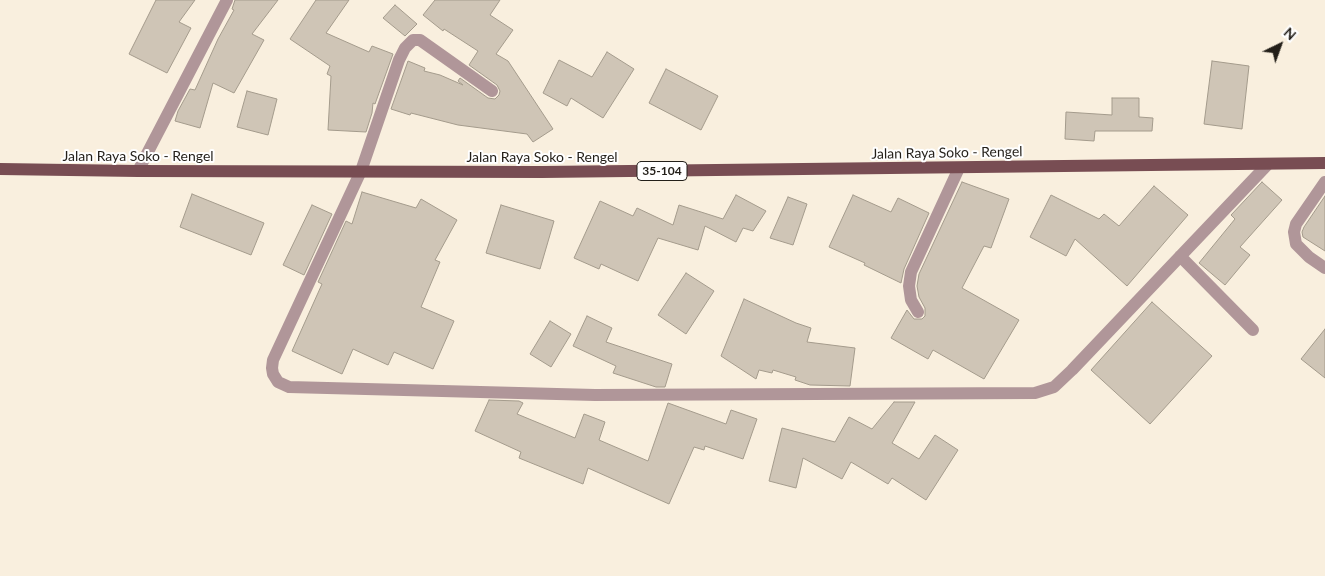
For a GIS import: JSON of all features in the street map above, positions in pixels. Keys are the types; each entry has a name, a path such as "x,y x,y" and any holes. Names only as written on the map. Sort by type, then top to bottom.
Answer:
{"main road":[{"name":"Jalan Raya Soko - Rengel","path":"0,169 552,172 1325,163"}],"street":[{"path":"138,171 227,0"},
{"path":"492,91 420,40 412,40 404,48 361,171 273,360 272,368 278,382 289,387 595,395 1034,393 1054,387 1072,370 1268,164"},
{"path":"918,312 911,300 911,272 959,168"},
{"path":"1325,182 1296,224 1294,232 1296,244 1309,257 1325,268"},
{"path":"1180,256 1253,330"}],"building":[{"path":"156,0 195,0 179,22 191,28 167,73 129,54"},
{"path":"235,0 278,0 252,34 264,40 234,93 213,83 200,128 175,121 178,111 190,89 195,90 218,39 234,10 232,9"},
{"path":"316,0 349,0 326,33 369,52 372,46 393,54 375,104 373,103 366,132 328,130 331,76 327,74 330,66 290,39"},
{"path":"435,0 500,0 490,15 513,30 496,54 508,61 553,129 533,142 527,134 458,125 391,109 408,61 425,68 424,71 440,75 463,85 458,81 460,78 488,98 495,99 499,95 500,91 497,85 469,65 478,51 444,29 443,31 423,15"},
{"path":"395,5 417,24 405,36 383,18"},
{"path":"607,52 634,69 603,118 571,98 567,106 543,93 559,60 592,77"},
{"path":"1212,61 1249,66 1242,129 1204,124"},
{"path":"666,69 718,96 701,130 649,103"},
{"path":"247,91 277,99 268,135 237,127"},
{"path":"1112,98 1139,98 1139,117 1153,118 1152,131 1095,131 1094,141 1065,139 1066,112 1112,115"},
{"path":"962,182 1009,199 991,248 984,246 962,288 1019,320 984,379 933,350 928,359 891,338 907,310 914,319 922,319 925,316 925,308 919,297 917,286 919,274"},
{"path":"1262,182 1282,200 1240,247 1250,255 1225,285 1199,263 1235,219 1231,215"},
{"path":"1154,186 1188,215 1127,286 1075,239 1066,256 1030,237 1051,195 1099,219 1104,214 1119,226"},
{"path":"362,192 416,208 421,199 457,220 435,260 440,262 421,307 454,321 433,369 394,352 388,365 353,349 342,374 292,351 322,284 318,282 346,221 352,224"},
{"path":"192,194 264,223 251,255 180,227"},
{"path":"736,195 766,211 753,231 743,228 736,242 705,226 698,250 658,238 638,281 601,264 599,269 574,258 600,201 633,216 637,208 673,225 679,205 723,219"},
{"path":"853,195 891,212 898,198 929,213 904,269 901,283 864,265 865,263 829,247"},
{"path":"1325,196 1325,251 1303,237 1302,232"},
{"path":"788,197 807,204 793,245 770,238"},
{"path":"312,205 332,214 304,275 283,265"},
{"path":"501,205 554,221 540,269 486,253"},
{"path":"686,273 714,291 686,334 658,315"},
{"path":"744,299 811,328 807,342 855,348 850,386 810,385 795,380 796,377 773,370 772,373 759,370 756,379 721,356"},
{"path":"1152,302 1212,356 1150,424 1091,370"},
{"path":"587,316 612,328 606,342 672,364 665,387 656,387 613,373 616,366 573,346"},
{"path":"550,321 571,334 551,367 530,354"},
{"path":"1325,329 1325,378 1301,359"},
{"path":"489,400 519,401 523,403 517,414 575,438 584,414 605,422 599,440 648,461 668,403 726,424 731,410 757,419 743,459 705,446 704,450 694,447 669,504 588,468 583,484 519,458 521,452 475,431"},
{"path":"894,402 915,402 892,443 919,459 935,435 958,450 926,500 892,478 888,484 851,462 842,479 803,458 796,488 769,481 782,428 835,442 849,417 872,429"}]}
